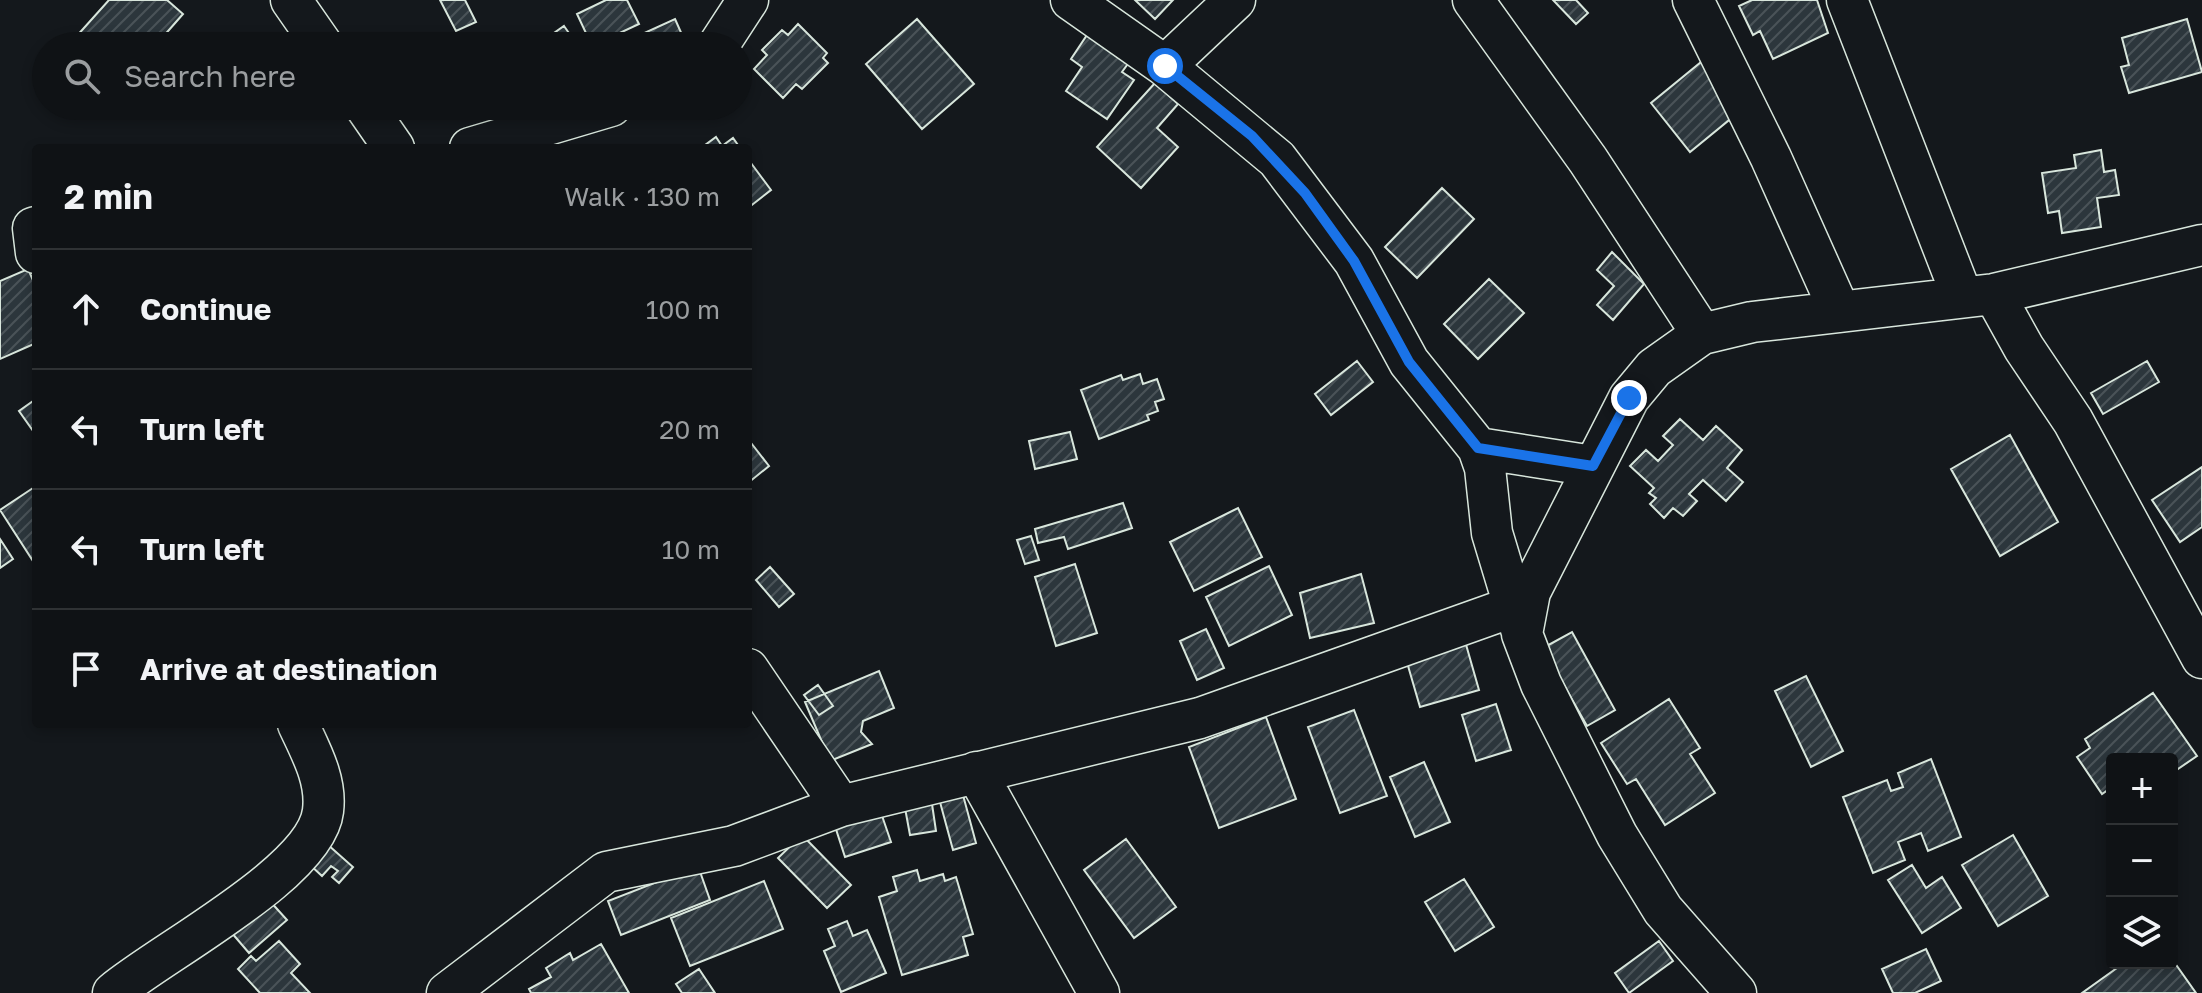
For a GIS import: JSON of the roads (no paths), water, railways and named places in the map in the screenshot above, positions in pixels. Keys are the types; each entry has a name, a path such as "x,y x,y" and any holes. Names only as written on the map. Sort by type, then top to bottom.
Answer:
{"street":[{"path":"291,0 313,32"},
{"path":"727,32 748,0"},
{"path":"1071,0 1165,66 1252,136 1286,170 1354,261 1409,362 1478,448 1485,468 1492,533 1518,620 1541,684 1617,835 1663,910 1736,993"},
{"path":"1165,66 1235,0"},
{"path":"1473,0 1588,160 1702,334"},
{"path":"1693,0 1777,170 1840,312"},
{"path":"1847,0 1978,295 2024,348 2073,421 2202,658"},
{"path":"375,120 391,144"},
{"path":"483,144 564,120"},
{"path":"447,993 606,872 734,846 841,806 1200,718 1518,620 1629,398 1654,368 1702,334 1752,322 1978,295 2202,245"},
{"path":"1478,448 1593,466"},
{"path":"752,673 763,685 841,806"},
{"path":"113,993 229,913 302,850 323,815 324,785 300,728"},
{"path":"976,772 1099,993"}]}
